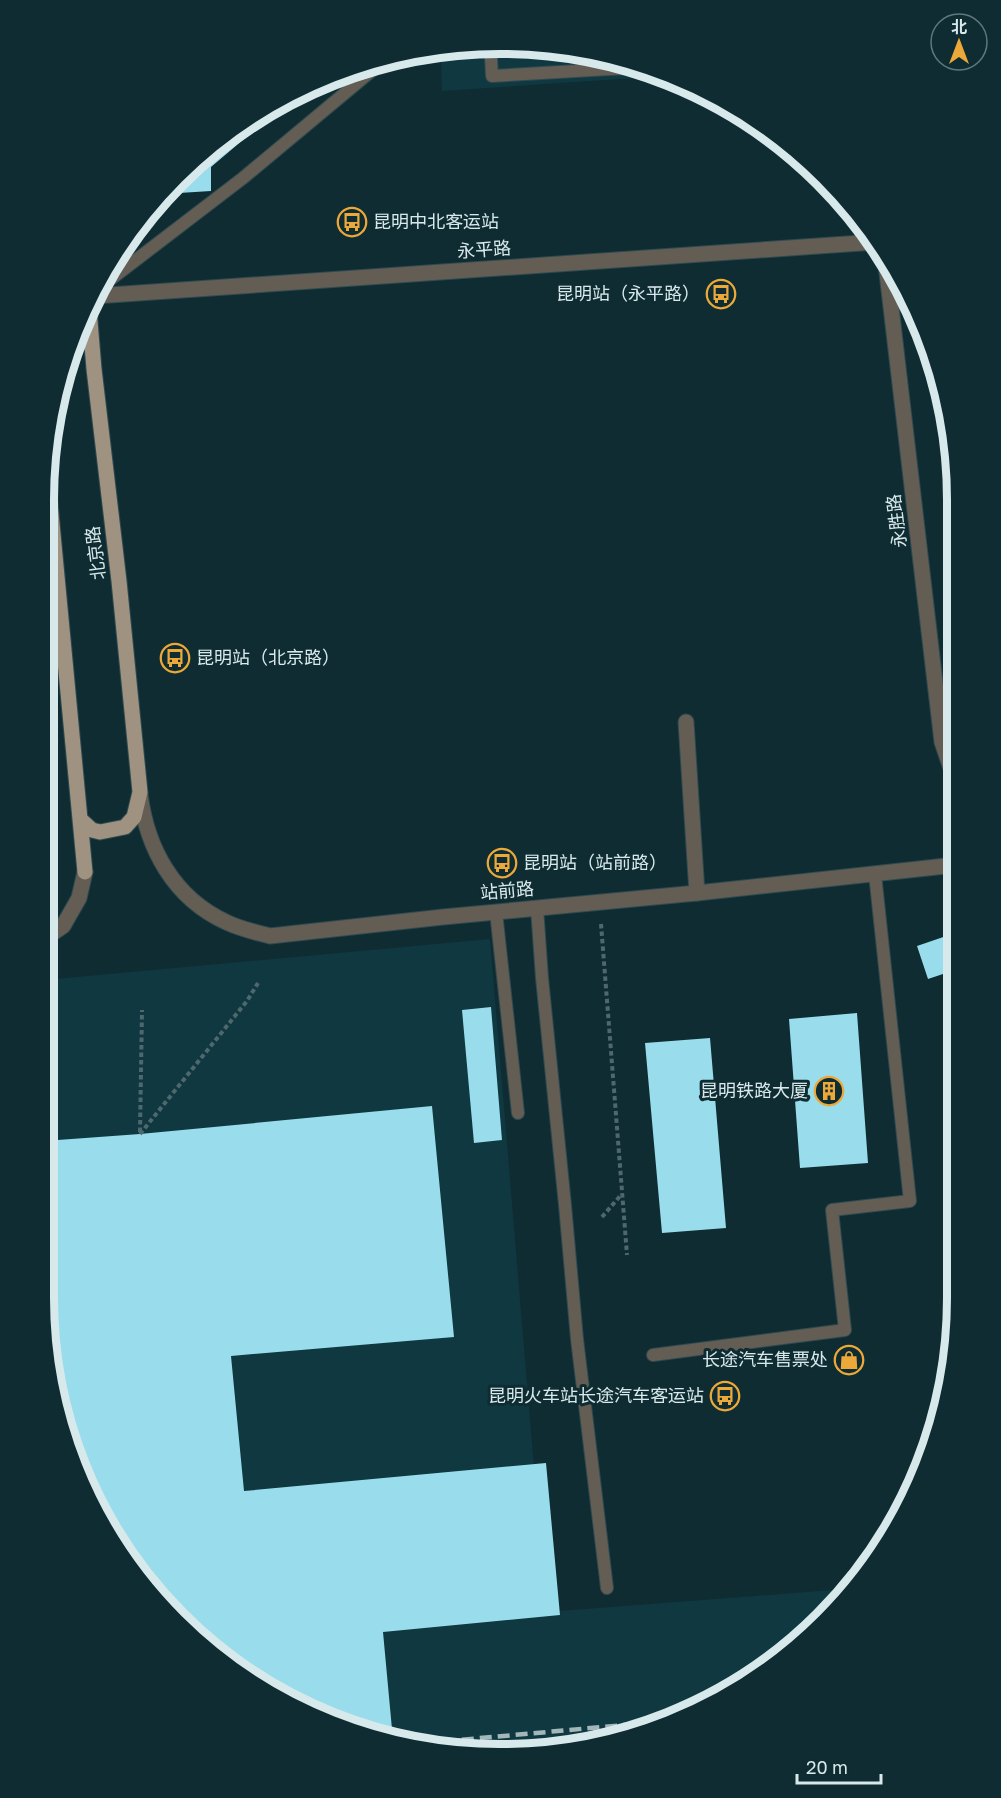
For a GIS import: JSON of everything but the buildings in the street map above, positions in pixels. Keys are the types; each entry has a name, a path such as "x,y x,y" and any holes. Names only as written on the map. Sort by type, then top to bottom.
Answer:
{"main road":[{"name":"北京路","path":"90,325 140,792"},
{"path":"54,581 85,872"},
{"path":"81,820 92,830 100,832 124,827 134,817 140,792"}],"street":[{"name":"永平路","path":"104,295 865,243"},
{"name":"永胜路","path":"888,278 942,742 947,757"},
{"path":"686,722 697,893"},
{"name":"站前路","path":"140,792 149,836 158,856 186,894 205,910 226,922 270,936 947,866"},
{"path":"54,932 63,926 79,898 85,872"}],"lane":[{"path":"492,54 492,76 615,69"},
{"path":"114,277 243,178 367,75"},
{"path":"653,1355 845,1330 832,1210 910,1201 875,874"},
{"path":"537,908 577,1339 606,1588"},
{"path":"496,912 518,1113"}],"path":[{"path":"599,903 627,1255"},
{"path":"142,1010 140,1134 247,1001 258,983"},
{"path":"602,1217 622,1194"}],"shaded area":[{"path":"471,55 530,55 559,58 616,69 643,78 442,91 441,58"},
{"path":"490,939 546,1612 838,1590 795,1633 772,1652 749,1669 698,1698 616,1729 530,1743 471,1743 385,1729 303,1698 252,1669 229,1652 206,1633 165,1592 129,1546 100,1495 69,1413 55,1327 54,979"}],"railway":[{"path":"450,1741 630,1724"}],"place":[{"name":"昆明中北客运站","path":"352,222"},
{"name":"昆明站（永平路）","path":"721,294"},
{"name":"昆明站（北京路）","path":"175,658"},
{"name":"昆明站（站前路）","path":"502,863"},
{"name":"昆明铁路大厦","path":"829,1091"},
{"name":"长途汽车售票处","path":"849,1360"},
{"name":"昆明火车站长途汽车客运站","path":"725,1396"}]}
